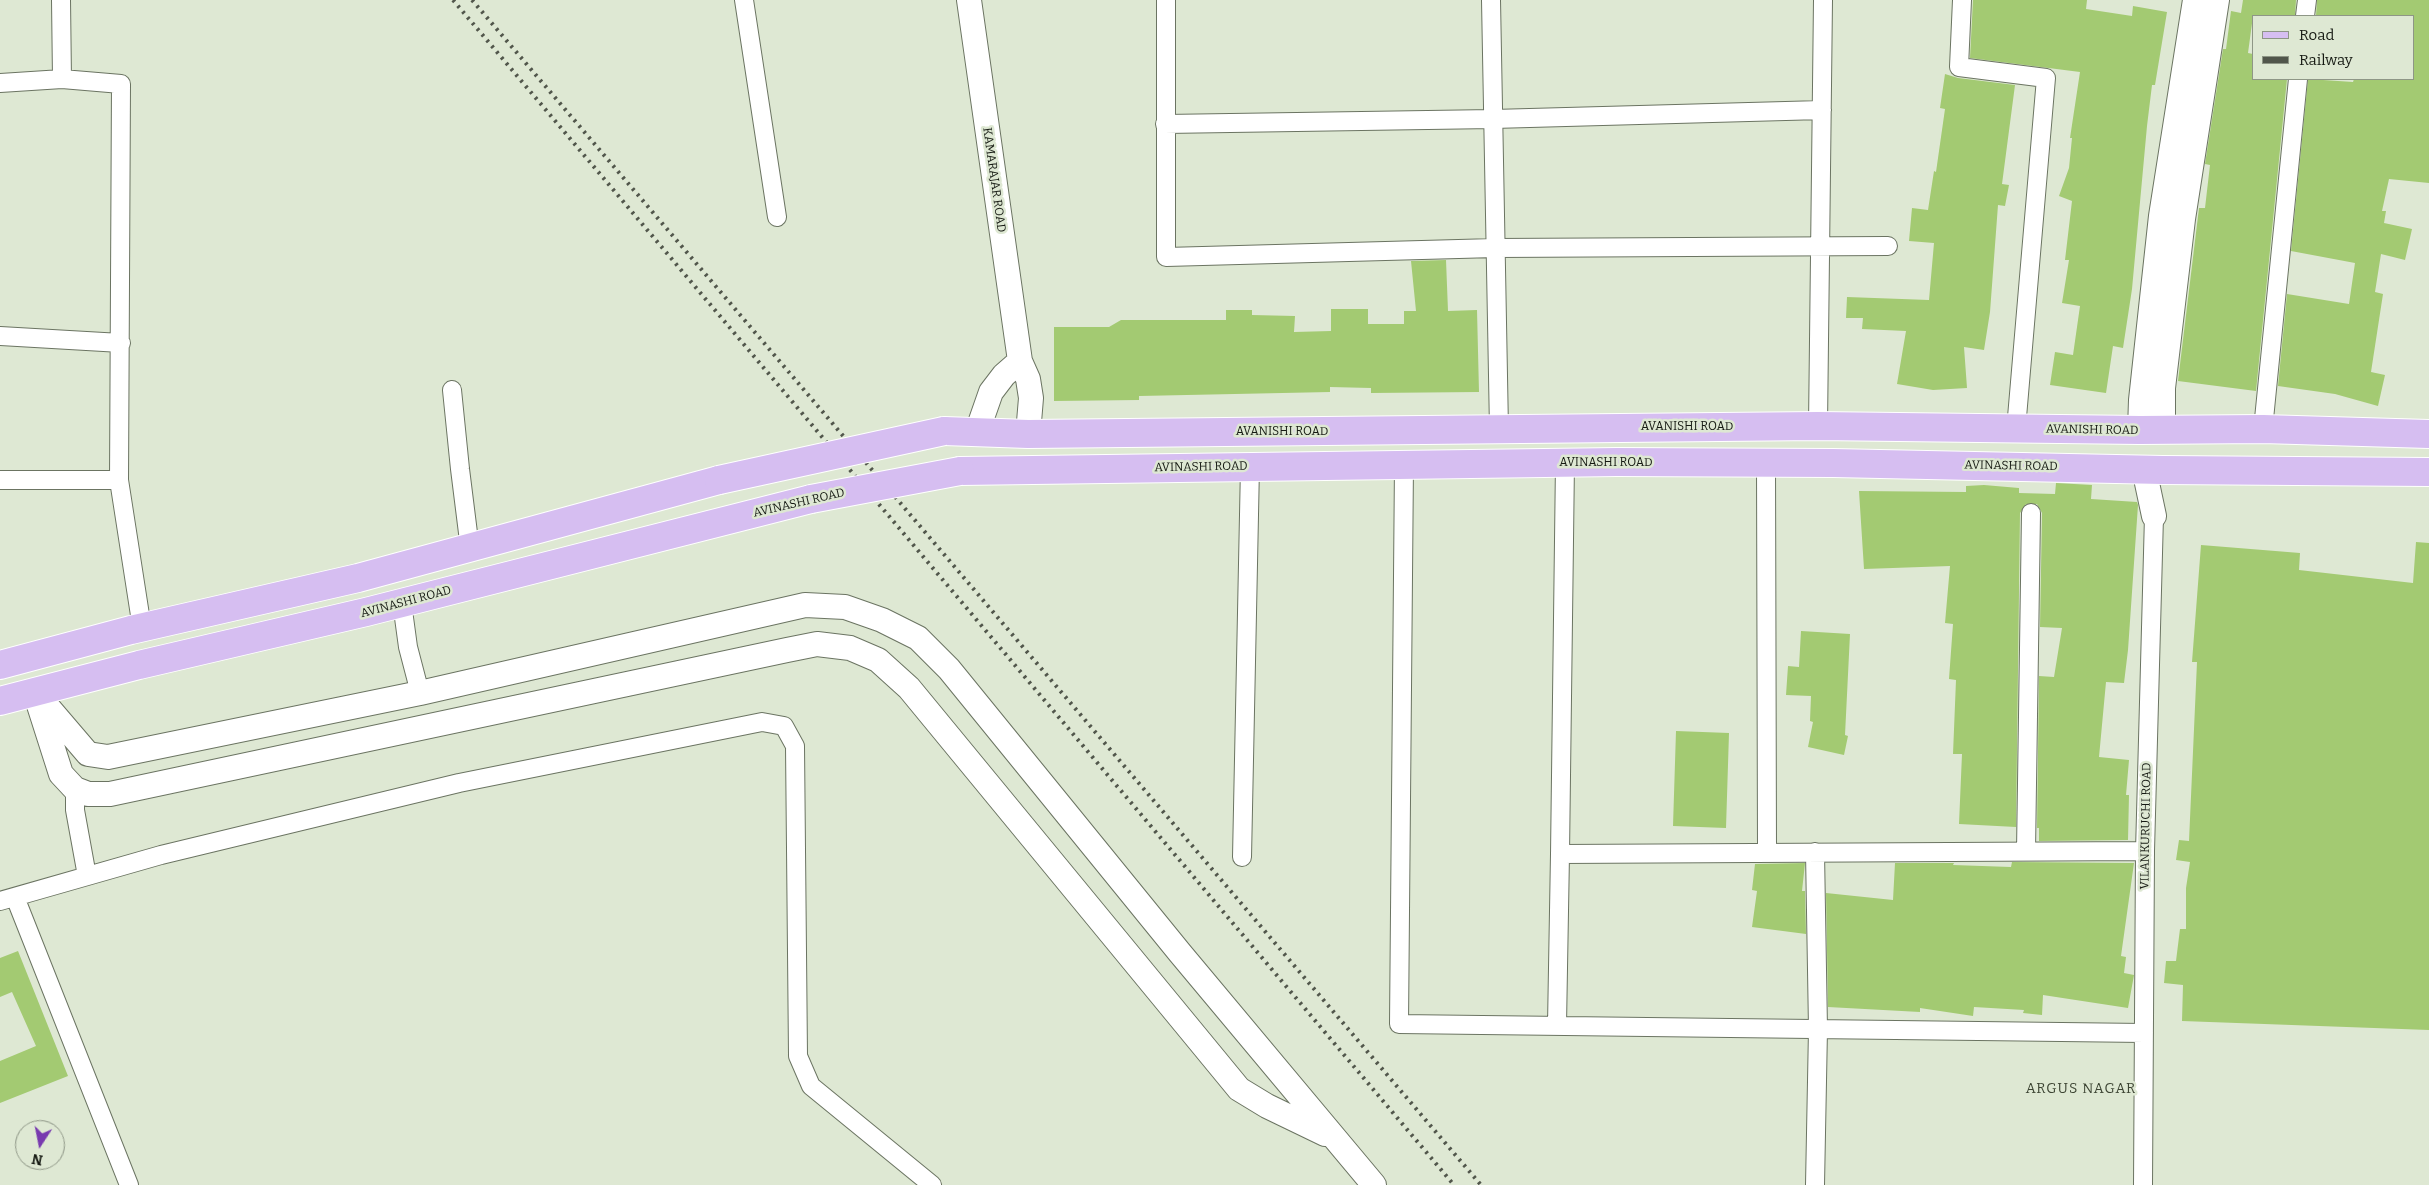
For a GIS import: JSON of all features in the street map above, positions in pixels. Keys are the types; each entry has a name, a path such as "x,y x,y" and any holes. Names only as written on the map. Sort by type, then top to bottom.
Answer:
{"main road":[{"name":"KAMARAJAR ROAD","path":"969,0 1020,361 1028,379 1031,398 1028,434"},
{"path":"2151,430 2141,400 2162,216 2195,0"},
{"path":"2151,430 2163,388 2183,219 2217,0"},
{"path":"978,432 991,392 1004,375 1020,361"},
{"name":"AVANISHI ROAD","path":"470,549 719,480 944,431 1028,434 1818,426 2263,430 2429,434"},
{"path":"1617,427 1617,462"},
{"path":"1432,430 1433,464"},
{"name":"AVINASHI ROAD","path":"0,701 138,665 402,603 811,499 960,471 1565,462 1766,462 2429,472"},
{"name":"VILANKURUCHI ROAD","path":"2153,469 2154,516"},
{"path":"0,665 142,628 282,596 470,549"},
{"path":"35,692 88,754 108,756 420,693 805,605 845,607 889,624 918,638 949,669 1180,953 1374,1185"},
{"path":"35,692 61,774 75,789 88,794 110,794 817,644 850,648 878,660 909,688 1239,1089 1266,1106 1336,1139"}],"street":[{"path":"61,0 62,79"},
{"path":"744,0 777,217"},
{"path":"1166,0 1166,257 1495,248 1888,246"},
{"path":"1491,0 1498,429"},
{"path":"1818,426 1823,0"},
{"path":"1962,0 1959,67 2046,78 2016,429"},
{"path":"2305,15 2307,0"},
{"path":"0,82 62,79 121,84 119,480 142,628"},
{"path":"2263,430 2298,80"},
{"path":"1166,124 1493,119 1822,110"},
{"path":"0,336 121,343"},
{"path":"452,390 470,549"},
{"path":"1557,1026 1565,462"},
{"path":"1766,462 1767,853"},
{"path":"1404,464 1399,1024 2144,1033"},
{"path":"1242,857 1250,466"},
{"path":"0,480 119,480"},
{"path":"2026,851 2031,513"},
{"name":"VILANKURUCHI ROAD","path":"2142,1185 2145,851 2154,516"},
{"path":"402,603 408,647 420,693"},
{"path":"129,1185 7,899 160,855 459,783 762,722 784,726 795,746 798,1056 811,1086 932,1185"},
{"path":"75,789 75,810 87,876"},
{"path":"1560,854 2145,851"},
{"path":"1815,852 1818,1029 1815,1185"}],"building":[{"path":"1973,0 2087,0 2086,9 2132,16 2133,6 2167,12 2155,85 2152,85 2132,289 2123,348 2113,346 2106,393 2050,385 2055,352 2073,355 2080,306 2062,303 2069,260 2065,260 2072,201 2059,196 2069,168 2072,138 2070,138 2080,72 1970,58"},
{"path":"2243,0 2296,0 2295,15 2252,15 2248,53 2252,54 2252,80 2287,80 2256,391 2178,381 2199,208 2205,208 2210,165 2205,164 2223,49 2226,49 2231,11 2241,13"},
{"path":"2317,0 2429,0 2429,183 2389,179 2382,211 2386,211 2384,223 2412,229 2405,260 2381,254 2375,292 2383,294 2371,372 2385,375 2378,406 2335,394 2278,386 2287,294 2349,304 2355,263 2291,251 2308,80 2353,82 2354,80 2414,80 2414,15 2316,15"},
{"path":"1945,74 1958,78 2015,85 2002,184 2009,185 2005,206 1998,205 1990,312 1984,350 1964,347 1967,388 1933,390 1897,384 1906,331 1862,329 1863,318 1846,318 1847,297 1929,300 1934,243 1909,241 1912,208 1928,210 1934,171 1936,172 1945,109 1940,108"},
{"path":"1446,260 1448,311 1477,310 1479,392 1371,393 1371,388 1330,387 1330,392 1139,396 1139,400 1054,401 1054,327 1109,327 1121,320 1226,320 1226,310 1252,310 1252,315 1295,316 1294,332 1331,331 1331,309 1368,309 1368,324 1404,324 1404,311 1416,311 1411,261"},
{"path":"2056,483 2092,485 2091,499 2137,502 2138,505 2124,683 2106,682 2099,757 2129,760 2126,795 2129,795 2128,840 2039,841 2039,828 2037,828 2039,676 2054,677 2062,628 2040,627 2042,513 2037,504 2026,504 2020,513 2016,827 1959,824 1962,754 1953,754 1956,680 1949,679 1953,624 1945,623 1950,566 1864,569 1859,491 1966,492 1966,486 1984,485 2019,488 2019,493 2055,494"},
{"path":"2416,542 2429,543 2429,1030 2182,1021 2183,985 2164,983 2166,961 2176,961 2180,929 2186,929 2186,888 2190,862 2176,860 2179,840 2189,841 2197,662 2192,662 2201,545 2300,553 2299,570 2413,583"},
{"path":"1801,631 1850,634 1845,735 1848,736 1844,755 1808,747 1813,722 1810,721 1811,696 1786,695 1788,666 1799,667"},
{"path":"1676,731 1729,733 1726,828 1673,826"},
{"path":"2012,862 2134,863 2121,956 2126,957 2124,973 2134,975 2128,1008 2043,995 2042,1015 2023,1013 2024,1010 1974,1007 1973,1016 1920,1008 1920,1012 1828,1007 1826,893 1893,900 1895,863 1954,863 1953,865 2011,867"},
{"path":"1805,863 1802,891 1805,891 1806,934 1752,927 1757,891 1752,890 1755,864"},
{"path":"18,951 68,1076 0,1103 0,1061 36,1046 12,992 0,997 0,958"}],"railway":[{"path":"453,0 1454,1185"},
{"path":"472,0 1481,1185"}],"district":[{"name":"ARGUS NAGAR","path":"2081,1089"}]}
